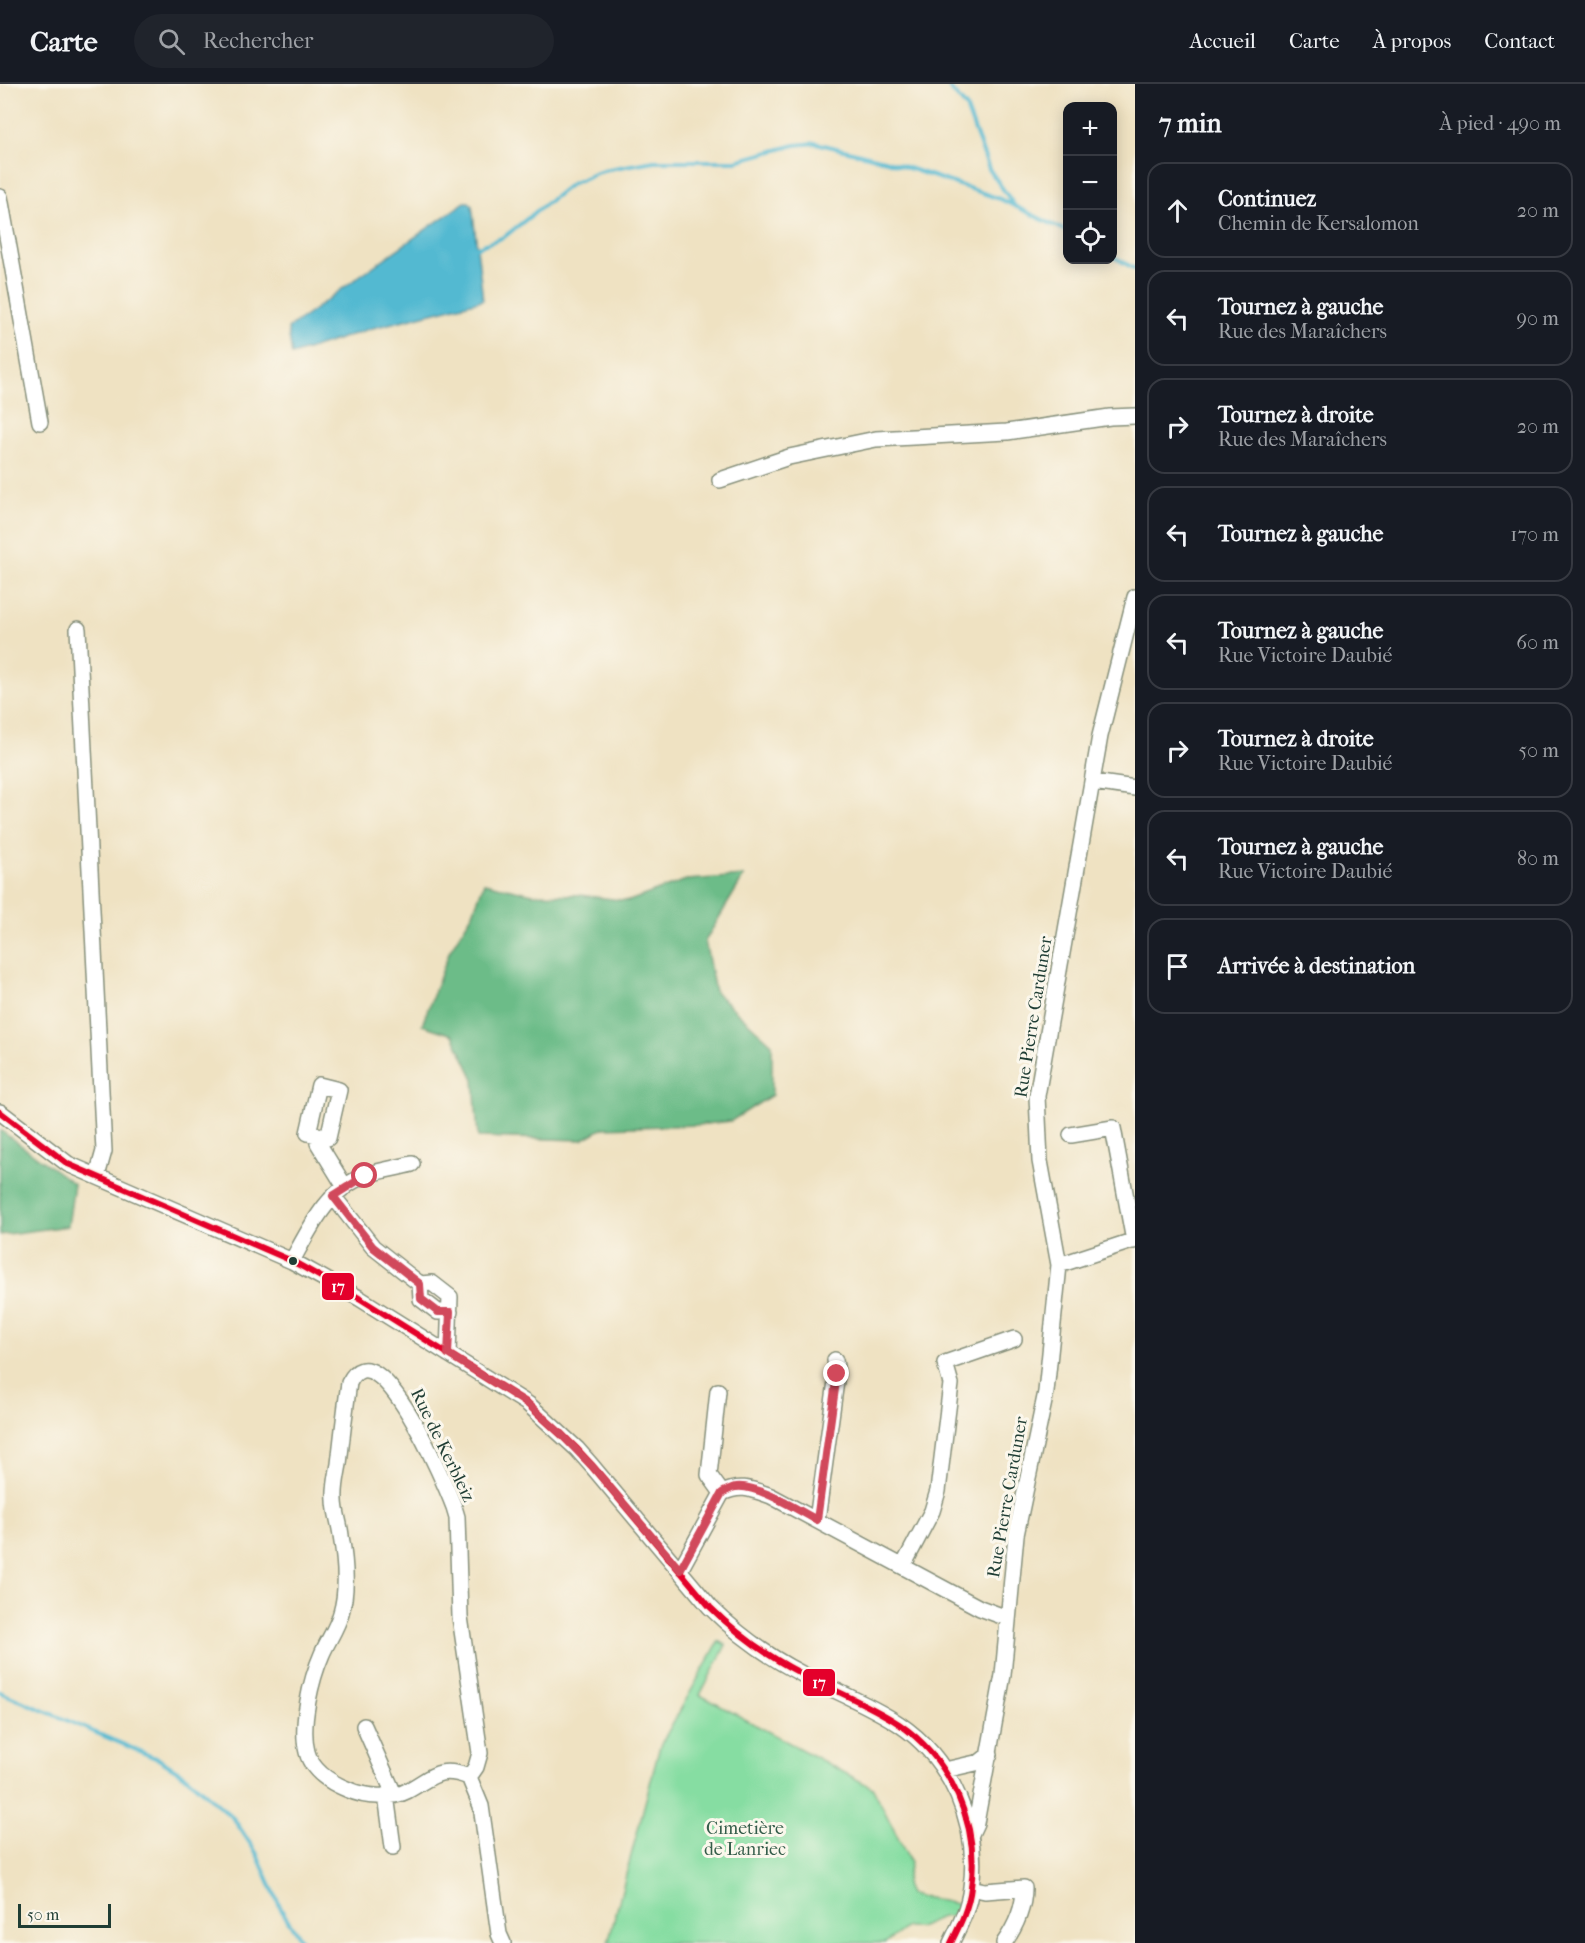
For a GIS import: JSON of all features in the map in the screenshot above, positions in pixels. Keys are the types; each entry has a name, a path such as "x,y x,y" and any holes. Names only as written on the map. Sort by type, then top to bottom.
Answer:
{"street":[{"path":"0,196 40,422"},
{"path":"720,480 789,456 876,439 1007,432 1110,417 1135,416"},
{"name":"Rue Pierre Carduner","path":"970,1836 976,1823 1003,1675 1016,1535 1046,1392 1059,1265 1040,1161 1037,1096 1100,736 1135,597"},
{"path":"78,629 104,1151 97,1176"},
{"path":"1093,782 1135,788"},
{"path":"0,1112 68,1164 292,1261 359,1298 528,1404 592,1466 710,1607 731,1628 784,1665 899,1724 923,1744 945,1770 964,1811 970,1836 971,1888 961,1925 951,1943"},
{"path":"1059,1265 1134,1241 1113,1128 1071,1135"},
{"path":"318,1135 318,1143 339,1191 373,1247 420,1284 421,1299 438,1312 450,1312 448,1354"},
{"path":"292,1261 313,1222 339,1191 365,1176 412,1164"},
{"path":"903,1566 932,1511 938,1491 951,1384 945,1363 1014,1339"},
{"path":"817,1520 837,1374 835,1360"},
{"name":"Rue de Kerbleiz","path":"368,1369 386,1381 404,1404 457,1517 460,1617 480,1753 476,1767 469,1776 456,1772 436,1773 405,1792 390,1795 365,1795 349,1791 317,1771 306,1750 305,1732 315,1672 341,1611 344,1595 342,1536 334,1500 349,1383 353,1374 358,1370 368,1369"},
{"path":"718,1391 709,1475 722,1493"},
{"path":"680,1570 722,1493 735,1486 771,1496 980,1608 1007,1618"},
{"path":"364,1726 390,1795 393,1847"},
{"path":"945,1770 980,1762 990,1754"},
{"path":"469,1776 482,1806 499,1934 503,1943"},
{"path":"971,1888 985,1891 1024,1888 1024,1903 1019,1917 1004,1943"}],"green space":[{"path":"744,876 705,941 715,992 772,1044 772,1095 731,1121 698,1125 603,1128 582,1140 478,1137 474,1079 453,1035 422,1025 450,950 473,913 484,883 533,894 580,895 629,901 686,880"},
{"path":"0,1130 74,1184 68,1226 0,1235"},
{"name":"Cimetière de Lanriec","path":"719,1641 726,1645 700,1695 873,1788 910,1862 905,1885 909,1894 961,1905 958,1916 941,1917 919,1927 906,1927 885,1943 608,1943 660,1746"}],"water":[{"path":"465,202 472,205 483,300 369,329 292,355 288,329"}],"waterway":[{"path":"946,84 966,107 989,169 1014,205"},
{"path":"475,248 504,237 571,184 603,170 654,161 736,161 795,145 816,143 884,160 1000,199 1063,230"},
{"path":"1117,259 1135,269"},
{"path":"0,1692 160,1760 187,1777 234,1819 257,1854 282,1911 303,1943"}],"transit line":[{"name":"17","path":"0,1112 68,1164 292,1261 359,1298 528,1404 577,1449 710,1607 731,1626 777,1660 876,1710 899,1724 917,1739 947,1775 958,1796 971,1841 973,1864 970,1894 964,1916 951,1943"}],"route":[{"path":"365,1176 333,1196 373,1247 420,1284 421,1299 438,1312 450,1312 448,1354 528,1404 561,1434 592,1466 680,1570 722,1493 735,1486 771,1496 817,1520 837,1374"}]}
